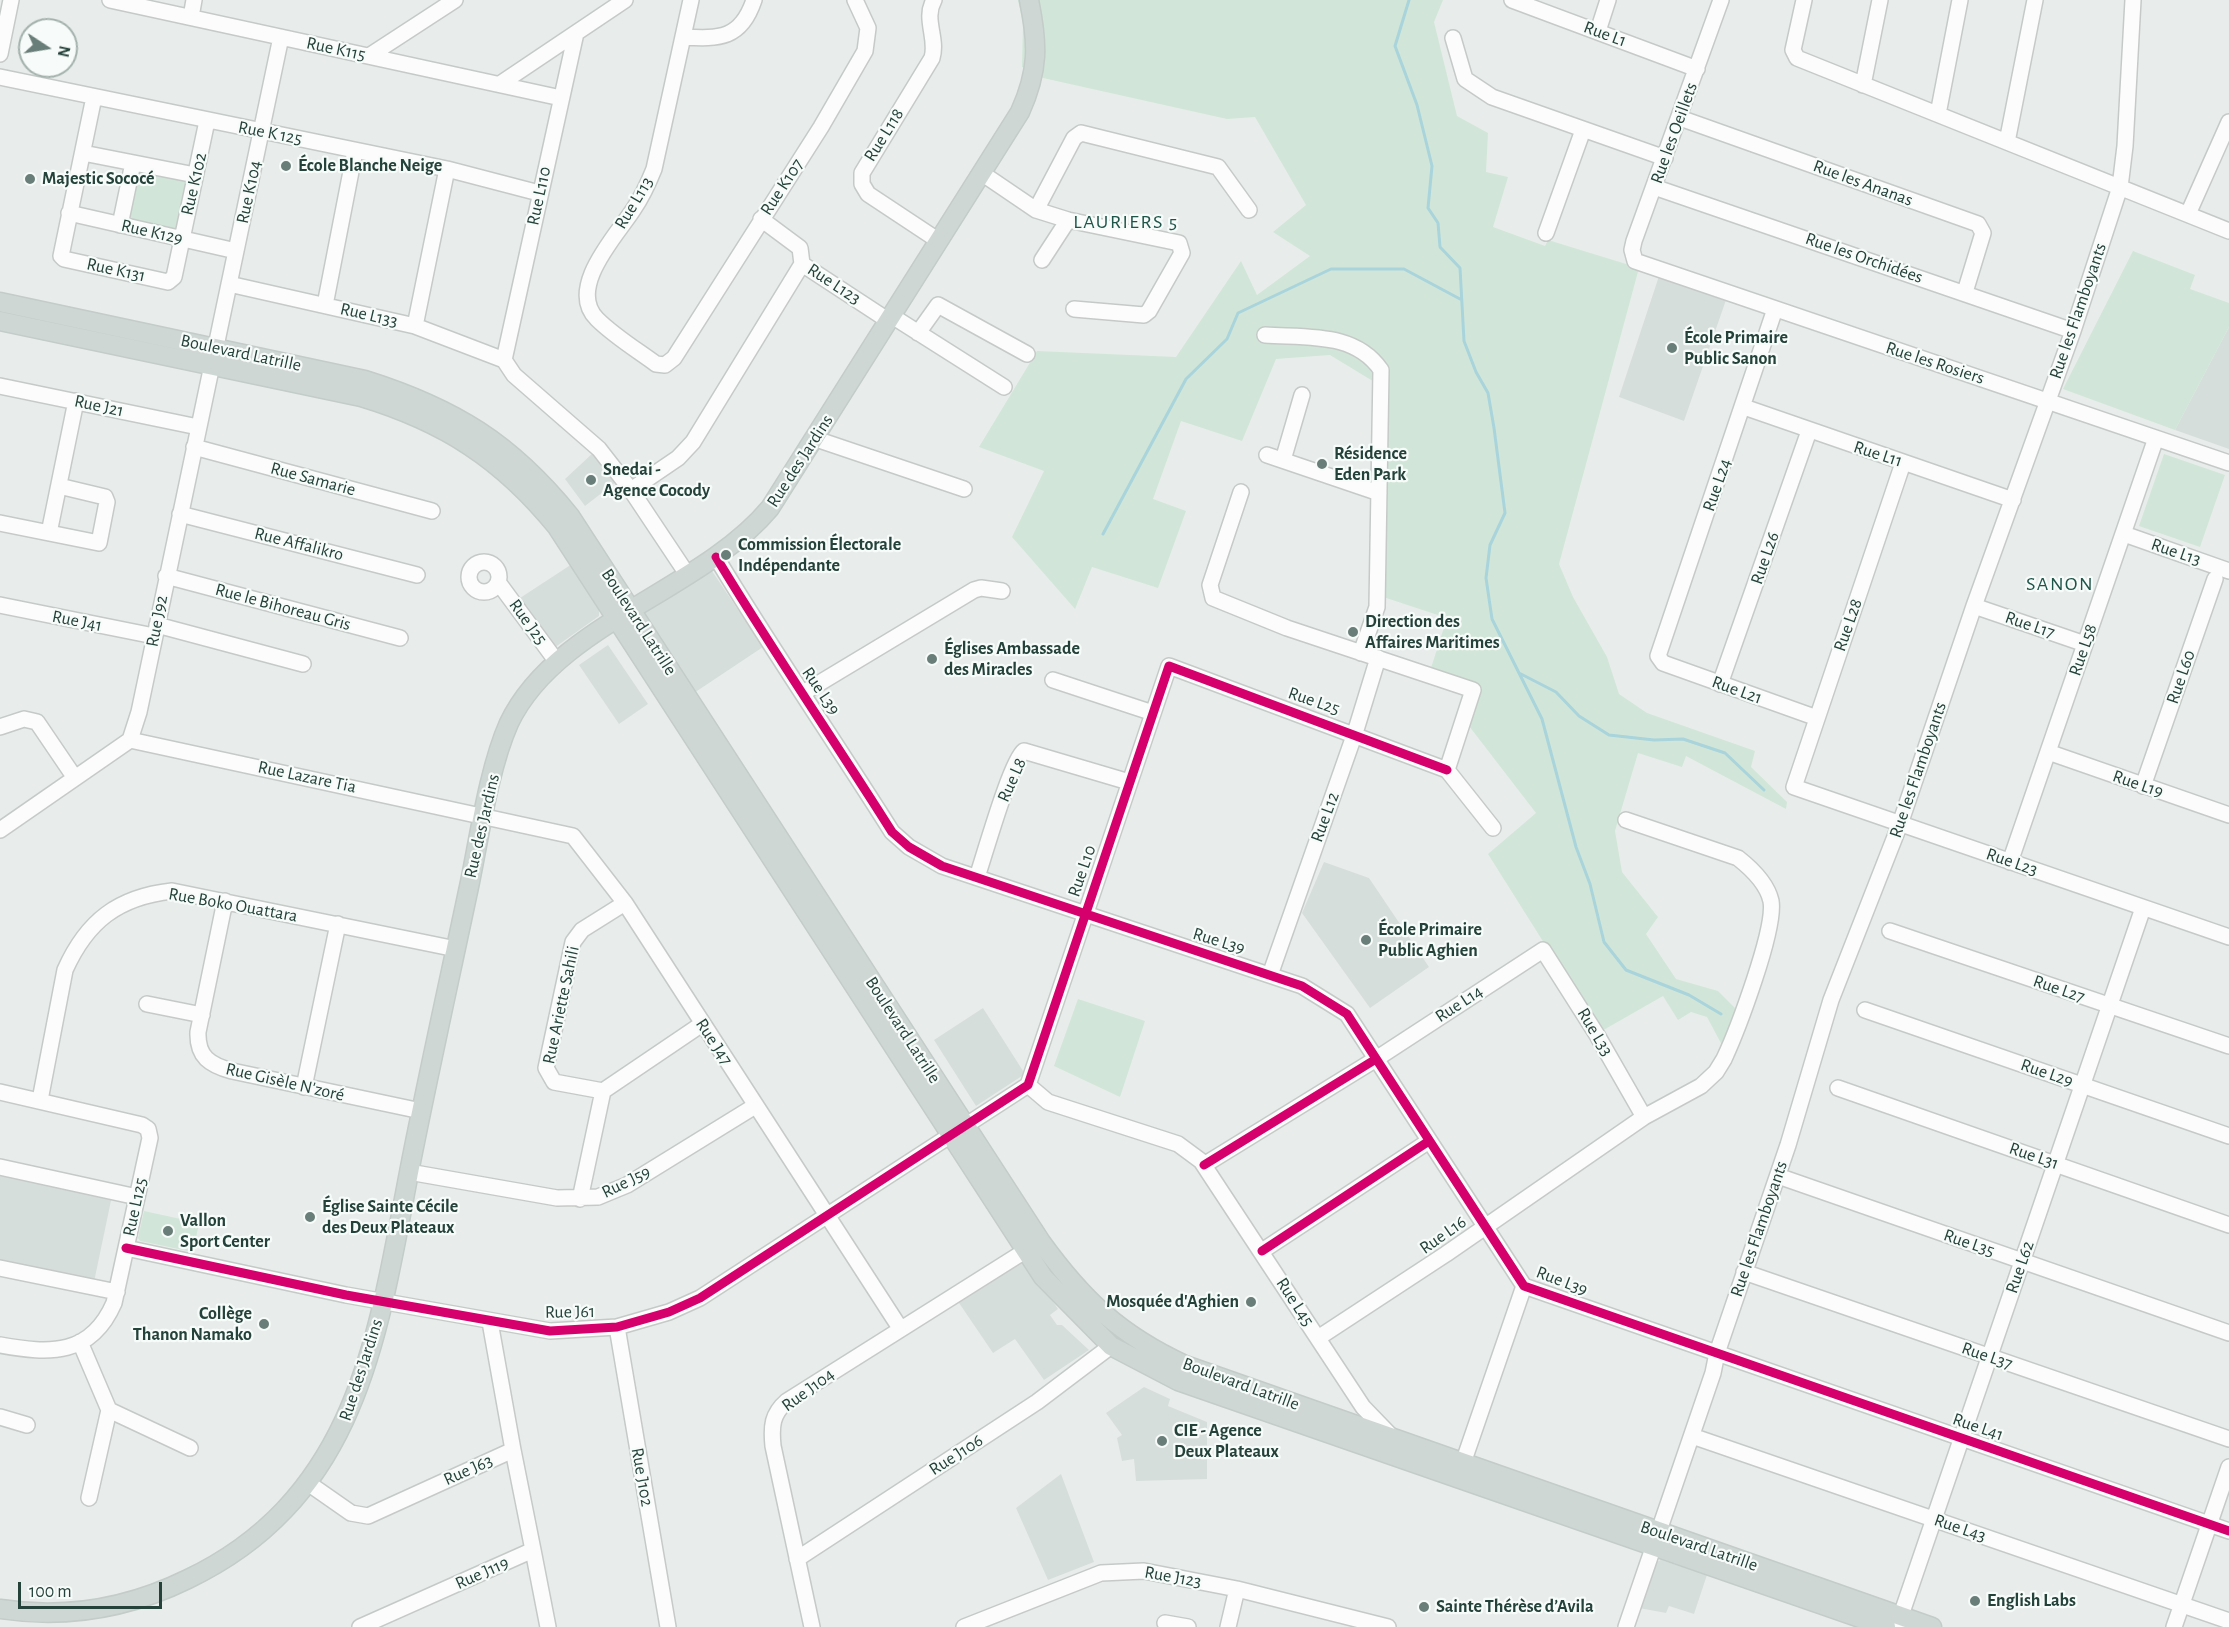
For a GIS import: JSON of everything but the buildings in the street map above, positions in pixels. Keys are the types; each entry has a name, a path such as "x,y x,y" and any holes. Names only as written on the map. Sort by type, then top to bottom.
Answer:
{"main road":[{"name":"Rue des Jardins","path":"0,1609 48,1613 79,1611 109,1607 174,1586 204,1571 245,1544 284,1510 308,1483 333,1446 354,1403 383,1302 484,815 507,727 522,700 557,662 631,610 716,557 755,525 816,439 982,174 1030,90 1037,46 1029,0"},
{"name":"Boulevard Latrille","path":"0,304 216,347 303,366 395,390 455,416 516,456 570,516 631,610 960,1131 1025,1251 1057,1294 1111,1346 1178,1381 1657,1538"},
{"name":"Boulevard Latrille","path":"0,321 361,398 392,407 447,431 476,448 534,500 557,527 616,621 960,1131 1057,1264 1093,1304 1124,1332 1185,1365 1463,1463 1657,1538 1894,1623 1932,1627"}],"street":[{"path":"0,54 11,0"},
{"name":"Rue K115","path":"110,0 561,98"},
{"path":"190,17 194,0"},
{"path":"369,56 455,0"},
{"path":"500,84 625,0"},
{"name":"Rue L113","path":"665,365 656,364 597,319 589,301 591,280 599,256 633,211 647,188 654,169 691,0"},
{"path":"683,37 710,39 735,31 744,23 754,0"},
{"name":"Rue K107","path":"665,365 674,358 821,127 865,51 868,28 855,0"},
{"name":"Rue L118","path":"934,0 928,17 935,47 932,58 862,173 862,184 868,194 939,241"},
{"name":"Rue L1","path":"1512,0 1697,69"},
{"path":"1598,31 1608,0"},
{"name":"Rue les Oeillets","path":"1641,263 1633,258 1632,250 1721,0"},
{"path":"1803,0 1795,55 1863,85 2229,231"},
{"path":"1863,85 1880,0"},
{"path":"1938,114 1960,0"},
{"path":"2007,142 2035,0"},
{"name":"Rue les Flamboyants","path":"1626,1627 1778,1176 1831,1000 1900,824 1974,606 2073,331 2120,187 2124,157 2133,0"},
{"name":"Rue L110","path":"504,360 576,33"},
{"name":"Rue K104","path":"216,347 281,37"},
{"path":"1453,38 1468,81 1492,97 1665,158"},
{"name":"Rue K 125","path":"0,77 447,169 539,193"},
{"path":"69,213 94,97"},
{"name":"Rue les Ananas","path":"1680,118 1978,224 1983,233 1965,292"},
{"name":"Rue K102","path":"172,281 207,121"},
{"path":"2188,214 2225,145 2229,122"},
{"path":"1546,233 1583,130"},
{"path":"1036,210 1074,138 1081,134 1218,167 1249,210"},
{"path":"325,305 355,151"},
{"path":"83,153 195,175"},
{"path":"120,225 133,163"},
{"path":"415,326 447,169"},
{"path":"982,174 1036,210 1068,220 1179,243 1182,248 1182,253 1149,311 1144,315 1074,309"},
{"name":"Rue les Orchidées","path":"1654,187 2073,331"},
{"name":"Rue K129","path":"69,213 236,251"},
{"name":"Rue K131","path":"69,213 61,256 64,259 172,281"},
{"name":"Rue L123","path":"761,219 800,248 802,264 1005,387"},
{"path":"1042,260 1068,220"},
{"name":"Rue les Rosiers","path":"1641,263 2229,463"},
{"path":"631,490 678,458 693,442 802,264"},
{"name":"Rue L133","path":"229,284 415,326 504,360"},
{"path":"918,333 938,305 1027,354"},
{"name":"Rue L24","path":"1659,661 1658,656 1744,407 1775,309"},
{"path":"1265,335 1350,343 1372,357 1381,370 1377,607 1361,653"},
{"name":"Rue J92","path":"130,740 139,712 216,347"},
{"path":"504,360 514,375 599,449 631,490 687,574"},
{"name":"Rue J21","path":"0,386 198,427"},
{"path":"1283,460 1302,395"},
{"path":"49,533 76,401"},
{"name":"Rue L11","path":"1744,407 2013,500"},
{"name":"Rue L26","path":"1720,684 1809,431"},
{"name":"Rue L58","path":"2010,862 2156,438"},
{"path":"816,439 964,489"},
{"name":"Rue Samarie","path":"194,447 432,511"},
{"path":"1267,454 1379,493"},
{"name":"Rue L28","path":"1794,787 1903,463"},
{"path":"0,523 94,544 99,543 102,538 107,502 105,496 59,486"},
{"path":"1241,492 1210,585 1213,598 1287,628 1473,690 1448,770 1492,828"},
{"name":"Rue Affalikro","path":"180,514 417,575"},
{"name":"Rue L13","path":"2124,534 2229,571"},
{"name":"Rue L39","path":"716,557 764,637 803,693 892,832 929,861 1270,975 1314,992 1347,1014 1524,1286 1717,1353"},
{"name":"Rue le Bihoreau Gris","path":"166,576 400,638"},
{"name":"Rue L60","path":"2145,780 2215,579"},
{"name":"Rue J25","path":"498,582 557,662"},
{"path":"803,693 968,593 981,588 1002,591"},
{"name":"Rue J41","path":"0,605 155,631 303,664"},
{"name":"Rue L17","path":"1974,606 2085,644"},
{"name":"Rue L12","path":"1270,975 1355,733 1378,658"},
{"name":"Rue L21","path":"1659,661 1817,718"},
{"name":"Rue L25","path":"1168,666 1355,733 1448,770"},
{"name":"Rue L10","path":"1028,1085 1168,666"},
{"path":"1053,680 1153,713"},
{"path":"0,727 24,719 37,722 75,778"},
{"path":"0,830 130,740"},
{"name":"Rue Lazare Tia","path":"130,740 484,815"},
{"name":"Rue L8","path":"977,877 1010,779 1020,754 1024,751 1129,782"},
{"name":"Rue L19","path":"2048,752 2228,807"},
{"name":"Rue L23","path":"1794,787 2229,937"},
{"name":"Rue J47","path":"484,815 573,836 625,903 900,1328"},
{"name":"Rue L16","path":"1318,1338 1644,1117 1701,1086 1716,1072 1730,1046 1772,926 1771,898 1763,884 1738,858 1626,820"},
{"name":"Rue Boko Ouattara","path":"40,1100 65,970 73,951 102,916 136,897 172,891 456,949"},
{"name":"Rue Gisèle N'zoré","path":"225,901 197,1045 202,1056 213,1065 304,1087 421,1111"},
{"name":"Rue Ariette Sahili","path":"603,1091 554,1082 546,1068 573,942 582,930 625,903"},
{"name":"Rue L62","path":"1894,1623 1934,1519 2143,908"},
{"path":"304,1087 338,924"},
{"name":"Rue L27","path":"1890,931 2229,1046"},
{"name":"Rue L33","path":"1542,950 1597,1035 1644,1117"},
{"name":"Rue L14","path":"1202,1163 1376,1059 1542,950"},
{"path":"147,1004 202,1015"},
{"name":"Rue L29","path":"1865,1010 2229,1136"},
{"path":"580,1199 603,1091 702,1024"},
{"path":"960,1131 1028,1085 1048,1102 1178,1144 1202,1163"},
{"name":"Rue L31","path":"1838,1088 2229,1225"},
{"name":"Rue L125","path":"0,1092 142,1125 148,1129 150,1138 117,1292 105,1321 80,1342 59,1350 42,1351 0,1346"},
{"name":"Rue J59","path":"409,1172 536,1195 580,1199 598,1197 627,1185 755,1106"},
{"name":"Rue J61","path":"126,1248 490,1322 550,1331 617,1327 669,1312 700,1298 960,1131"},
{"path":"1262,1251 1429,1141"},
{"name":"Rue L45","path":"1202,1163 1363,1407 1394,1439"},
{"path":"0,1167 137,1197"},
{"name":"Rue L35","path":"1778,1176 2229,1332"},
{"name":"Rue J104","path":"812,1627 773,1446 771,1430 774,1417 788,1401 1025,1251"},
{"path":"0,1268 117,1292"},
{"name":"Rue L37","path":"1744,1272 2229,1439"},
{"path":"1463,1463 1524,1286"},
{"name":"Rue J63","path":"308,1483 351,1513 368,1516 513,1450 490,1322"},
{"name":"Rue J102","path":"617,1327 668,1627"},
{"path":"80,1342 109,1410 89,1498"},
{"name":"Rue J106","path":"797,1559 1037,1402 1111,1346"},
{"name":"Rue L41","path":"1717,1353 2229,1531"},
{"path":"109,1410 190,1448"},
{"path":"0,1417 27,1425"},
{"name":"Rue L43","path":"1692,1436 2229,1621"},
{"path":"513,1450 532,1550"},
{"path":"2174,1627 2229,1467"},
{"name":"Rue J119","path":"360,1627 532,1550 548,1627"},
{"name":"Rue J123","path":"964,1627 1101,1573 1144,1571 1237,1589 1388,1627"},
{"path":"1228,1627 1237,1589"},
{"path":"1165,1623 1188,1627"}],"shaded area":[{"name":"École Primaire Public Sanon","path":"1659,276 1726,300 1684,421 1619,397"},
{"path":"2229,327 2229,449 2175,430"},
{"path":"594,452 616,482 585,506 565,479"},
{"path":"572,564 599,606 599,616 554,648 520,598"},
{"path":"710,568 763,647 694,693 642,615"},
{"path":"608,645 648,704 619,724 579,665"},
{"name":"École Primaire Public Aghien","path":"1324,862 1369,878 1429,967 1370,1008 1302,913"},
{"path":"983,1008 1025,1074 976,1106 934,1040"},
{"path":"0,1173 112,1196 94,1282 0,1262"},
{"path":"1022,1256 1058,1309 1050,1315 1057,1325 1062,1325 1089,1350 1044,1380 1015,1339 993,1353 957,1300"},
{"name":"CIE - Agence Deux Plateaux","path":"1144,1387 1170,1399 1168,1406 1207,1422 1207,1479 1136,1481 1134,1459 1122,1461 1117,1438 1122,1435 1106,1413"},
{"path":"1061,1474 1094,1562 1048,1580 1016,1508"},
{"path":"1661,1560 1707,1575 1694,1614 1669,1606 1666,1613 1639,1608 1654,1563"}],"green space":[{"path":"1018,0 1443,0 1434,22 1457,116 1488,133 1486,172 1508,177 1493,227 1545,246 1548,240 1639,268 1559,564 1573,597 1607,657 1619,694 1647,713 1755,751 1751,767 1787,802 1786,809 1686,756 1682,767 1638,753 1615,831 1622,872 1658,917 1646,934 1676,979 1718,991 1738,1011 1723,1047 1707,1017 1691,1012 1678,1020 1663,996 1600,1032 1488,854 1536,813 1469,726 1482,688 1431,668 1447,618 1374,594 1376,383 1330,355 1276,359 1242,441 1181,421 1153,499 1186,511 1158,588 1092,567 1075,609 1012,537 1044,471 979,447 1037,351 1176,357 1241,261 1257,295 1310,256 1273,232 1306,205 1255,117 1227,119 1043,78 1022,67 1023,24"},
{"path":"138,168 189,180 177,233 126,221"},
{"path":"2133,251 2195,275 2190,289 2229,303 2229,327 2175,430 2063,389"},
{"path":"2164,454 2225,475 2200,547 2139,526"},
{"path":"1078,999 1145,1021 1120,1097 1054,1066"},
{"name":"Vallon Sport Center","path":"144,1211 199,1223 193,1252 140,1241 138,1238"}],"waterway":[{"path":"1409,0 1395,46 1417,105 1432,166 1428,208 1438,223 1440,247 1460,268 1464,341 1476,372 1488,393 1494,428 1505,513 1490,545 1486,578 1492,619 1542,719 1576,847 1590,884 1604,942 1626,970 1689,995 1721,1014"},
{"path":"1103,534 1186,379 1227,339 1238,313 1331,269 1404,269 1460,299"},
{"path":"1519,673 1556,692 1579,716 1609,735 1654,740 1683,739 1725,753 1764,790"}],"cycle path":[{"path":"716,557 892,832 909,847 942,866 1302,986 1347,1014 1524,1286 2229,1531"},
{"path":"126,1248 346,1295 550,1331 617,1327 669,1312 700,1298 1028,1085 1169,666 1447,770"},
{"path":"1204,1165 1376,1059"},
{"path":"1262,1251 1429,1141"}],"place":[{"name":"École Blanche Neige","path":"286,166"},
{"name":"Majestic Sococé","path":"30,179"},
{"name":"École Primaire Public Sanon","path":"1672,348"},
{"name":"Résidence Eden Park","path":"1322,464"},
{"name":"Snedai - Agence Cocody","path":"591,480"},
{"name":"Commission Électorale Indépendante","path":"726,555"},
{"name":"Direction des Affaires Maritimes","path":"1353,632"},
{"name":"Églises Ambassade des Miracles","path":"932,659"},
{"name":"École Primaire Public Aghien","path":"1366,940"},
{"name":"Église Sainte Cécile des Deux Plateaux","path":"310,1217"},
{"name":"Vallon Sport Center","path":"168,1231"},
{"name":"Mosquée d'Aghien","path":"1251,1302"},
{"name":"Collège Thanon Namako","path":"264,1324"},
{"name":"CIE - Agence Deux Plateaux","path":"1162,1441"},
{"name":"English Labs","path":"1975,1601"},
{"name":"Sainte Thérèse d’Avila","path":"1424,1607"}],"district":[{"name":"LAURIERS 5","path":"1126,222"},
{"name":"SANON","path":"2060,584"}]}
